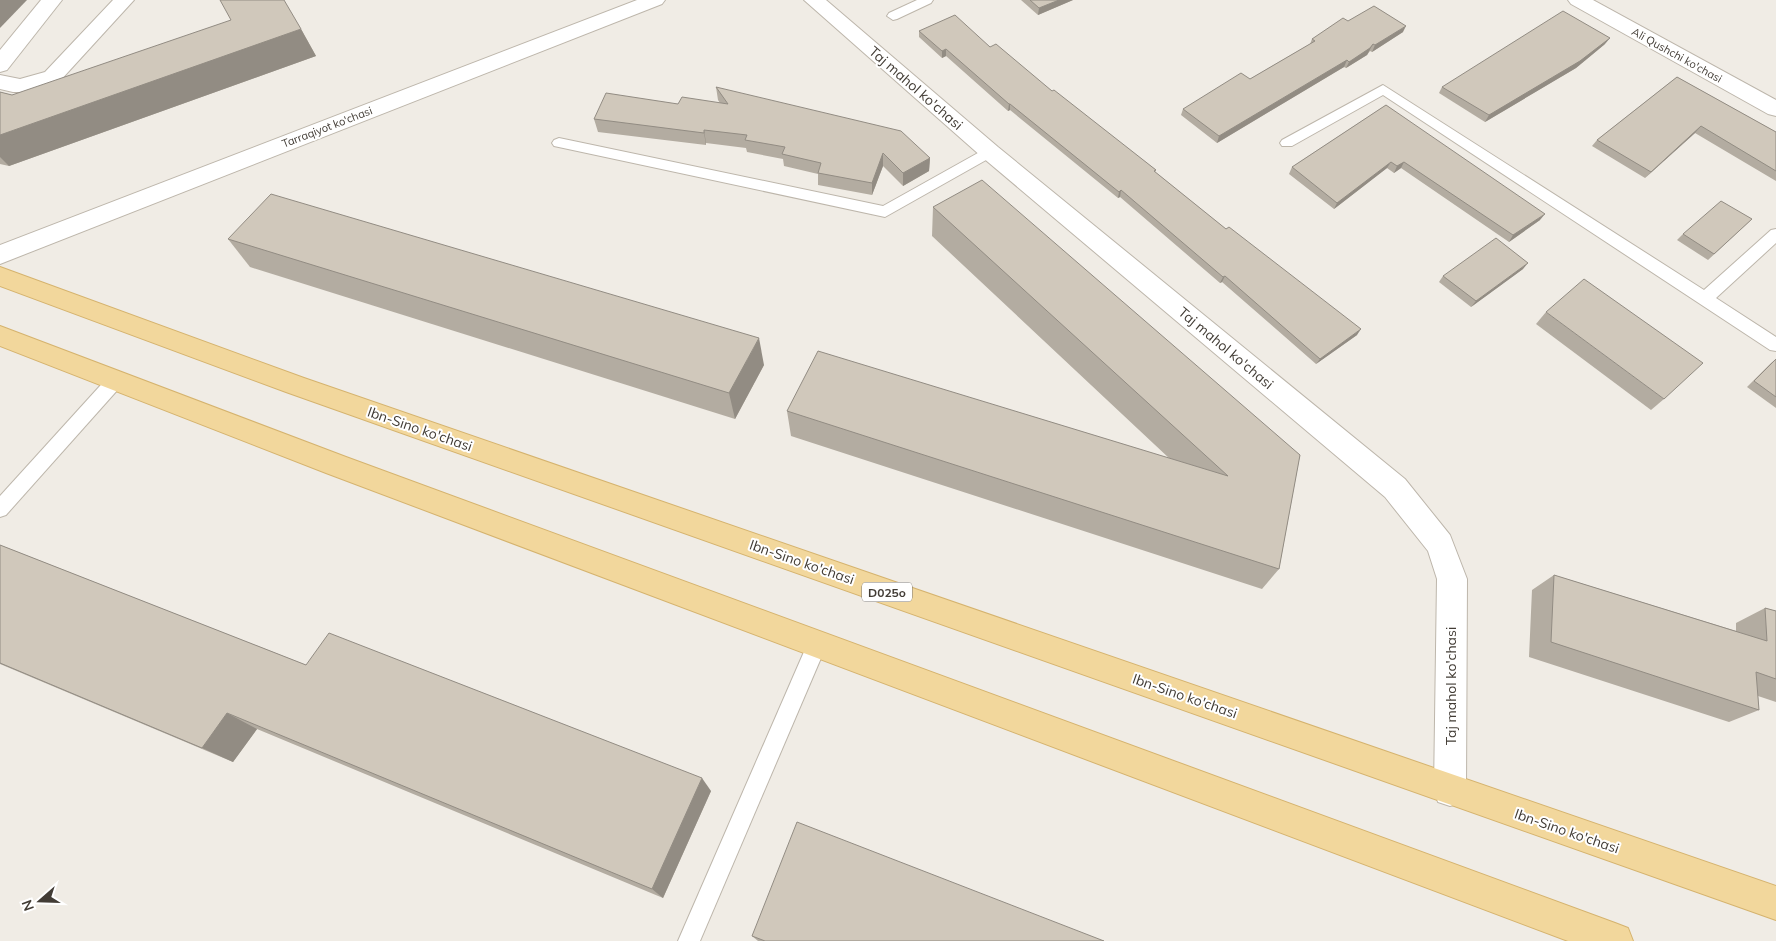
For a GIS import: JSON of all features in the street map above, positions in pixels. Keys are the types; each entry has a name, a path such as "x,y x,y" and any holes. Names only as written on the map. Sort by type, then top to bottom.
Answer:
{"main road":[{"name":"Ibn-Sino ko'chasi","path":"0,276 295,385 1776,903"},
{"path":"0,336 115,382 1615,941"}],"street":[{"path":"0,65 14,45 52,0"},
{"path":"0,82 8,86 37,84 52,77 124,0"},
{"name":"Tarraqiyot ko'chasi","path":"0,255 655,0"},
{"name":"Taj mahol ko'chasi","path":"814,0 990,152 1395,488 1440,544 1452,579 1450,790"},
{"name":"Ali Qushchi ko'chasi","path":"1578,0 1776,109"}],"lane":[{"path":"893,16 927,0"},
{"path":"1287,143 1383,89 1776,345"},
{"path":"559,143 885,212 990,152"},
{"path":"1705,299 1776,234"},
{"path":"0,509 115,382"},
{"path":"689,941 818,644"}],"building":[{"path":"220,0 284,0 301,29 0,135 0,92 12,95 231,20"},
{"path":"1030,0 1059,0 1039,8"},
{"path":"1374,6 1406,26 1375,45 1373,44 1349,62 1347,60 1219,136 1183,109 1241,73 1250,79 1315,41 1312,39 1343,18 1348,21"},
{"path":"1563,11 1610,38 1580,61 1489,115 1442,87"},
{"path":"955,15 990,47 996,44 1052,91 1054,90 1156,170 1154,171 1226,229 1229,227 1361,329 1320,359 1225,276 1223,277 1121,190 1119,192 1009,104 946,49 942,51 919,31"},
{"path":"1677,77 1776,132 1776,171 1701,126 1651,172 1597,140"},
{"path":"716,87 901,131 930,158 903,173 883,153 872,183 818,173 821,163 782,154 785,147 745,140 747,135 704,130 704,133 594,119 606,93 678,104 682,97 728,104"},
{"path":"1386,105 1545,214 1513,235 1404,162 1397,166 1391,162 1337,203 1292,167"},
{"path":"982,180 1300,455 1279,569 787,411 818,351 1228,476 933,207"},
{"path":"271,194 759,338 729,393 228,239"},
{"path":"1721,201 1752,219 1714,254 1683,234"},
{"path":"1496,238 1528,263 1476,301 1443,276"},
{"path":"1584,279 1703,363 1664,399 1546,312"},
{"path":"1776,359 1776,397 1754,381"},
{"path":"0,545 306,665 329,633 702,778 652,889 227,713 202,748 0,663"},
{"path":"1554,575 1767,641 1765,608 1776,611 1776,679 1756,672 1759,710 1551,642"},
{"path":"797,822 1104,941 765,941 752,936"}]}
